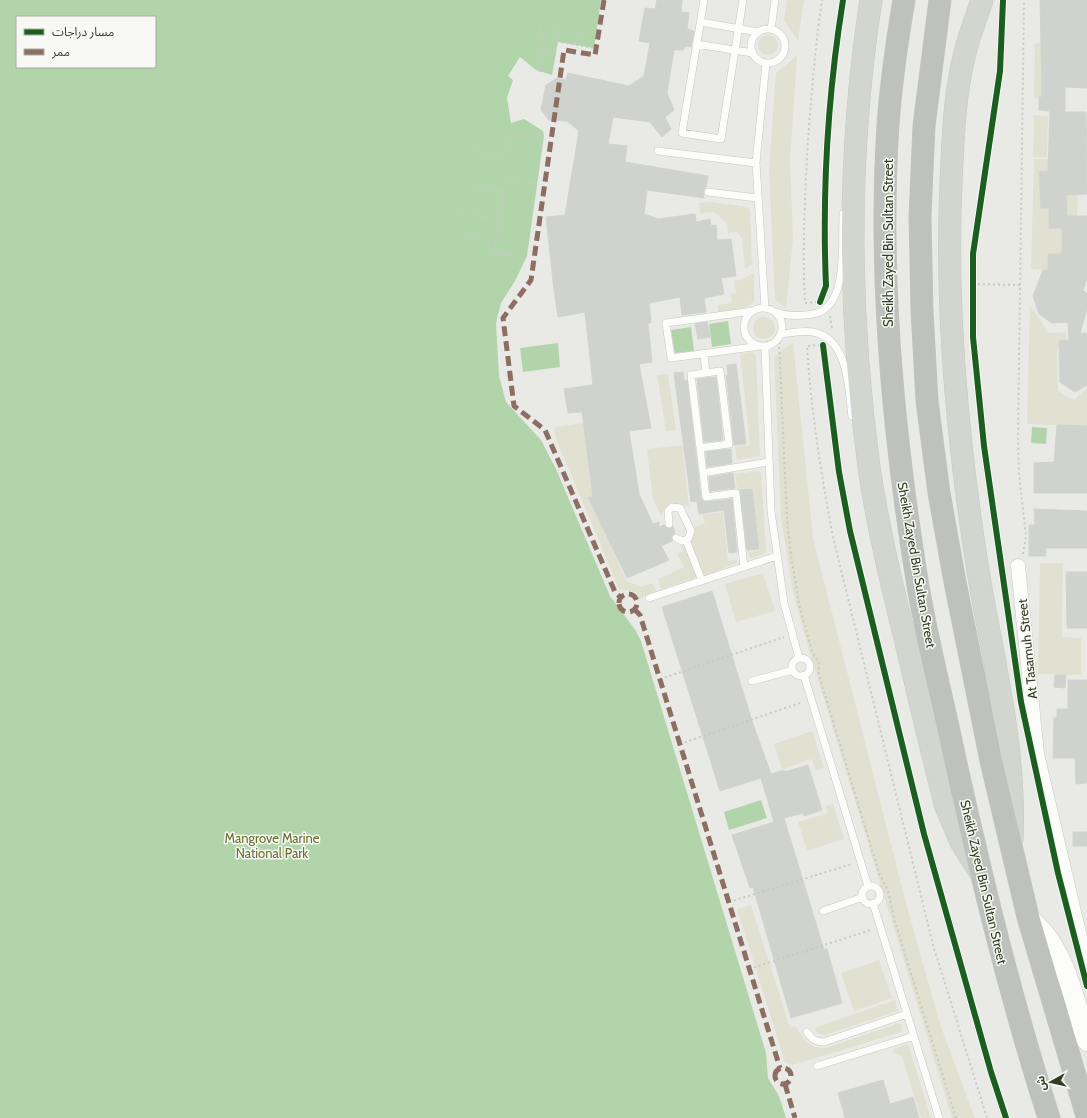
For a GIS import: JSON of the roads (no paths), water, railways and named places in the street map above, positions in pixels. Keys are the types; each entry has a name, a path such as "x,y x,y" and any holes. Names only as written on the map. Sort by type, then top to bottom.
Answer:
{"highway":[{"name":"Sheikh Zayed Bin Sultan Street","path":"904,0 888,124 885,220 888,312 894,407 905,500 919,589 981,873 1029,1057 1049,1118"},
{"path":"940,0 924,126 920,217 922,310 927,402 939,493 955,582 991,761 1028,917 1087,1116"}],"main road":[{"path":"871,0 855,159 853,233 856,320 864,420 877,514 888,567 946,807 961,842 981,873"},
{"path":"974,0 964,54 954,130 949,219 950,303 956,402 971,519 1009,747 1013,795 1012,849"},
{"path":"964,54 982,0"},
{"path":"1028,917 1048,939 1057,952 1064,967 1087,1041"}],"street":[{"name":"At Tasamuh Street","path":"1018,566 1039,767 1087,967"}],"lane":[{"path":"704,0 682,133 721,139 743,0"},
{"path":"771,29 775,0"},
{"path":"700,22 758,32"},
{"path":"763,29 771,29 783,36 786,47 781,57 777,60 766,63 760,61 753,53 752,41 758,32 763,29"},
{"path":"696,44 753,53"},
{"path":"765,308 756,163 766,63"},
{"path":"658,151 756,163"},
{"path":"846,189 855,159"},
{"path":"708,192 757,198"},
{"path":"776,312 782,322 780,337 774,344 671,358 666,323 765,308 789,316 814,314 822,311 832,302 839,283 843,206"},
{"path":"753,311 746,320 745,332 751,342 762,346"},
{"path":"780,337 812,332 825,337 835,346 844,365 854,428"},
{"path":"762,346 771,511 776,556 784,603 798,658"},
{"path":"704,354 706,373"},
{"path":"700,448 729,444 720,371 691,375 706,497 736,493 744,567"},
{"path":"708,472 769,462"},
{"path":"862,473 877,514"},
{"path":"669,524 668,511 674,506 680,508 691,528 691,534 686,540 682,541 676,538"},
{"path":"686,540 702,581"},
{"path":"649,598 776,556"},
{"path":"798,658 792,664 793,670 796,674 804,675"},
{"path":"798,658 804,659 809,663 808,672 804,675"},
{"path":"752,681 793,670"},
{"path":"804,675 868,886"},
{"path":"868,886 875,887 880,894 879,899 873,903 866,902 863,897 864,890 868,886"},
{"path":"823,911 863,897"},
{"path":"873,903 939,1118"},
{"path":"807,1032 812,1039 817,1042 824,1042 907,1014"},
{"path":"817,1066 914,1036"}],"park label":[{"name":"Mangrove Marine National Park","path":"272,846"}]}
